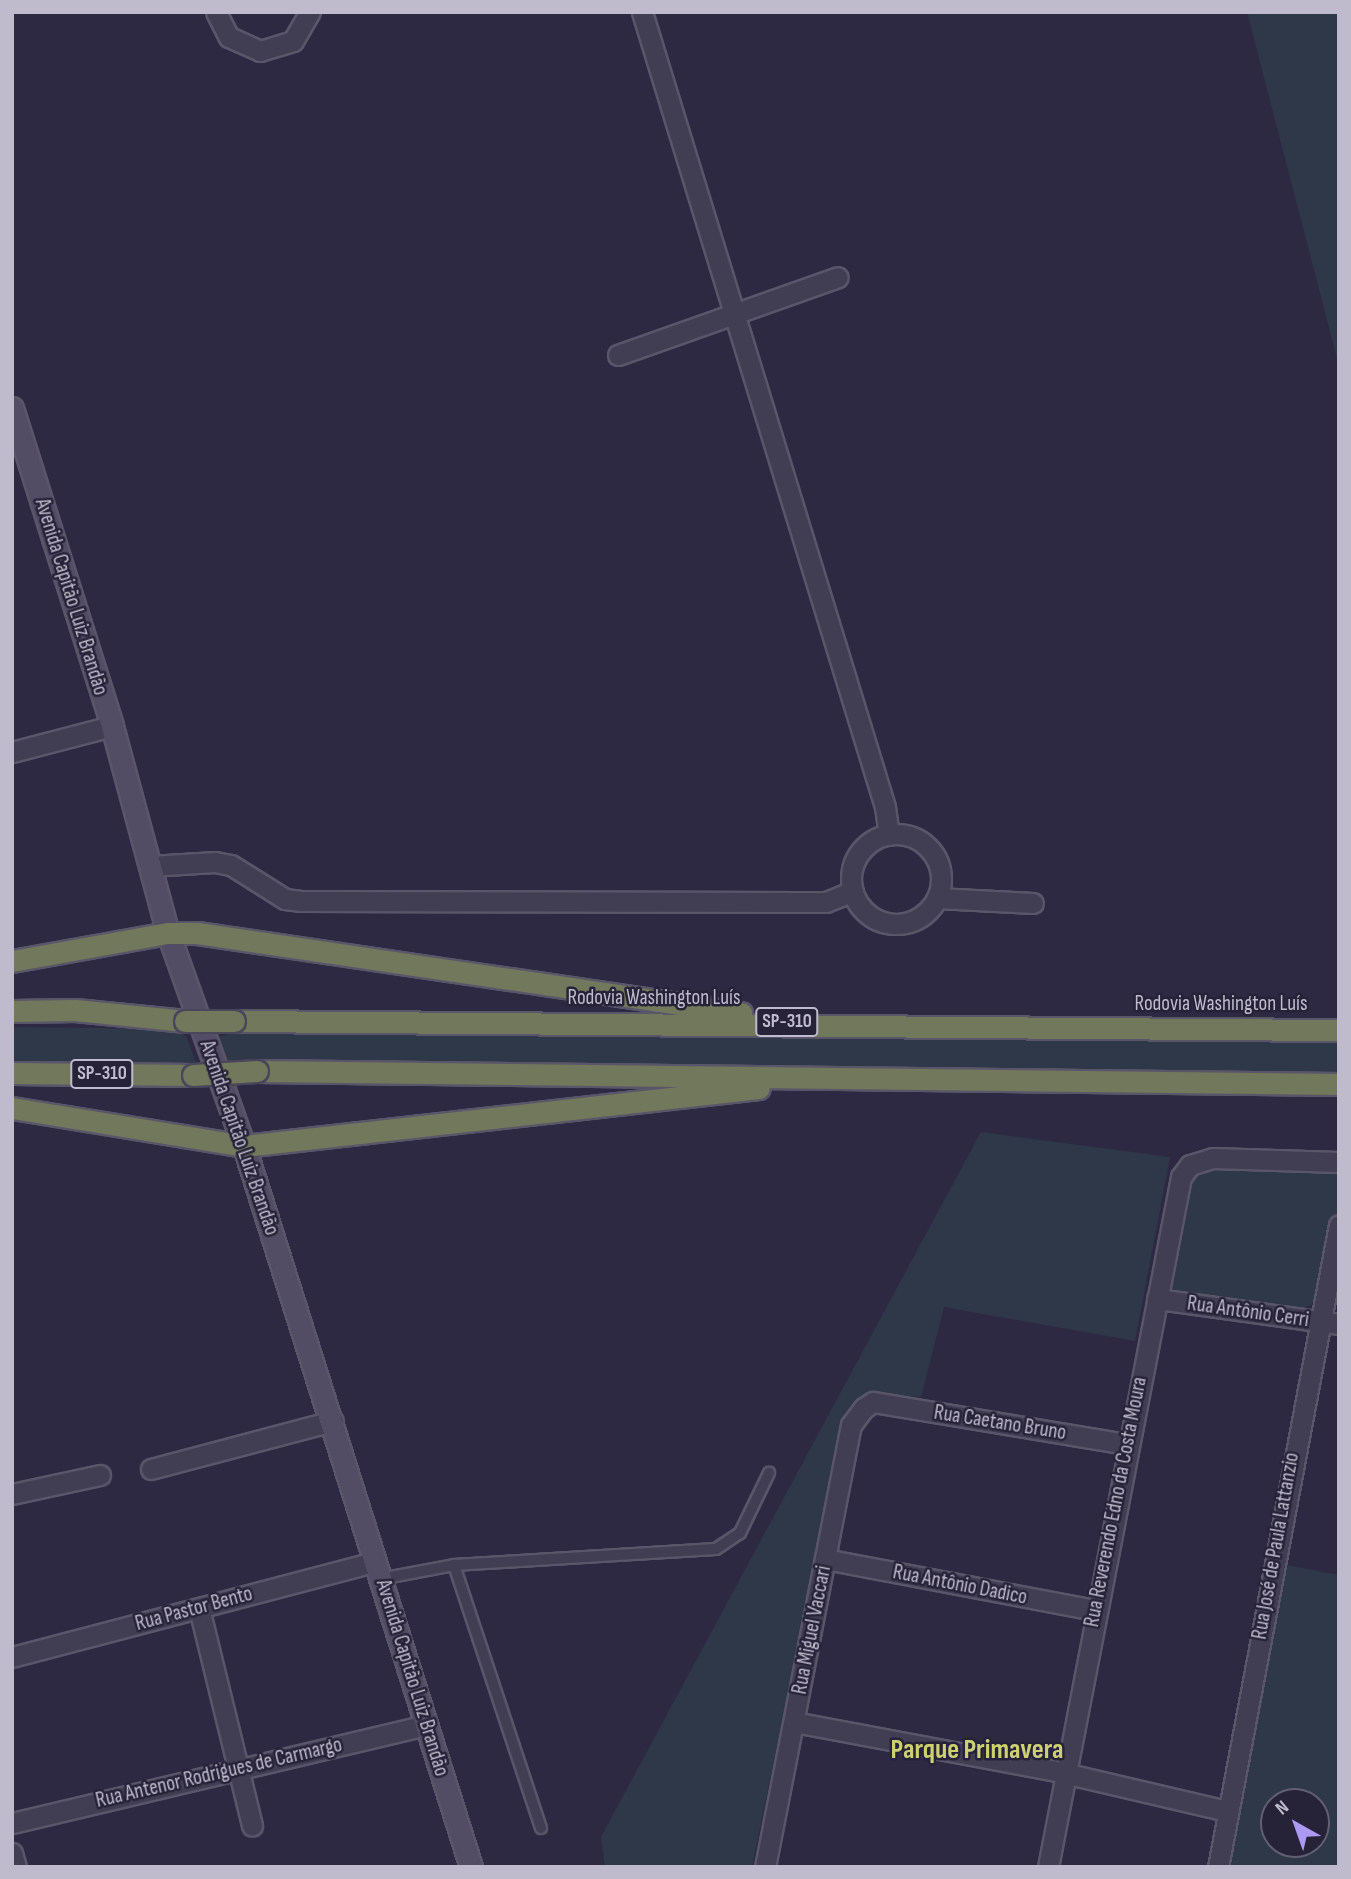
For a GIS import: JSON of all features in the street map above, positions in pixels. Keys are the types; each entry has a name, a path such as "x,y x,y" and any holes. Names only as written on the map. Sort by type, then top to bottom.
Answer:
{"highway":[{"path":"12,961 168,933 408,962 791,1022"},
{"name":"Rodovia Washington Luís","path":"12,1011 75,1010 185,1021 791,1022 1339,1030"},
{"name":"SP-310","path":"12,1073 193,1075 257,1071 1339,1084"},
{"path":"12,1108 244,1146 842,1078"}],"main road":[{"name":"Avenida Capitão Luiz Brandão","path":"12,408 112,726 168,933 244,1146 333,1421 471,1867"}],"street":[{"path":"216,12 229,37 260,51 293,41 310,12"},
{"path":"642,12 886,807 889,835"},
{"path":"618,355 733,311 838,278"},
{"path":"12,752 112,726"},
{"path":"889,835 911,836 935,856 941,877 937,898 923,914 892,923 864,910 853,891 852,870 861,851 889,835"},
{"path":"150,866 231,865 285,899 301,901 826,902 853,891"},
{"path":"937,898 1032,903"},
{"name":"Rua Reverendo Edno da Costa Moura","path":"1048,1867 1095,1610 1181,1177 1190,1166 1213,1158 1339,1163"},
{"name":"Rua José de Paula Lattanzio","path":"1217,1867 1317,1322 1339,1225"},
{"name":"Rua Antônio Cerri","path":"1157,1299 1339,1324"},
{"name":"Rua Caetano Bruno","path":"873,1402 1127,1444"},
{"name":"Rua Miguel Vaccari","path":"765,1867 851,1425 873,1402"},
{"path":"151,1469 333,1421"},
{"path":"12,1494 100,1475"},
{"name":"Rua Antônio Dadico","path":"825,1559 1095,1610"},
{"name":"Rua Pastor Bento","path":"12,1657 199,1608 378,1570"},
{"path":"199,1608 252,1826"},
{"path":"794,1722 1065,1774 1227,1811"},
{"name":"Rua Antenor Rodrigues de Carmargo","path":"12,1823 238,1767 426,1725"},
{"path":"12,1853 16,1867"}],"lane":[{"path":"378,1570 716,1549 740,1533 769,1473"},
{"path":"454,1565 541,1828"}],"shaded area":[{"path":"1247,12 1339,12 1339,366"},
{"path":"12,1027 179,1029 187,1038 196,1063 12,1061"},
{"path":"236,1032 1339,1038 1339,1074 225,1064 217,1037"},
{"path":"981,1132 1170,1157 1135,1341 944,1307 921,1397 873,1393 843,1425 752,1867 605,1867 601,1837"},
{"path":"1216,1163 1339,1171 1339,1208 1318,1297 1311,1305 1301,1309 1173,1294 1170,1276 1182,1192 1199,1169"},
{"path":"1286,1565 1339,1575 1339,1867 1229,1867"}],"district":[{"name":"Parque Primavera","path":"977,1750"}]}
